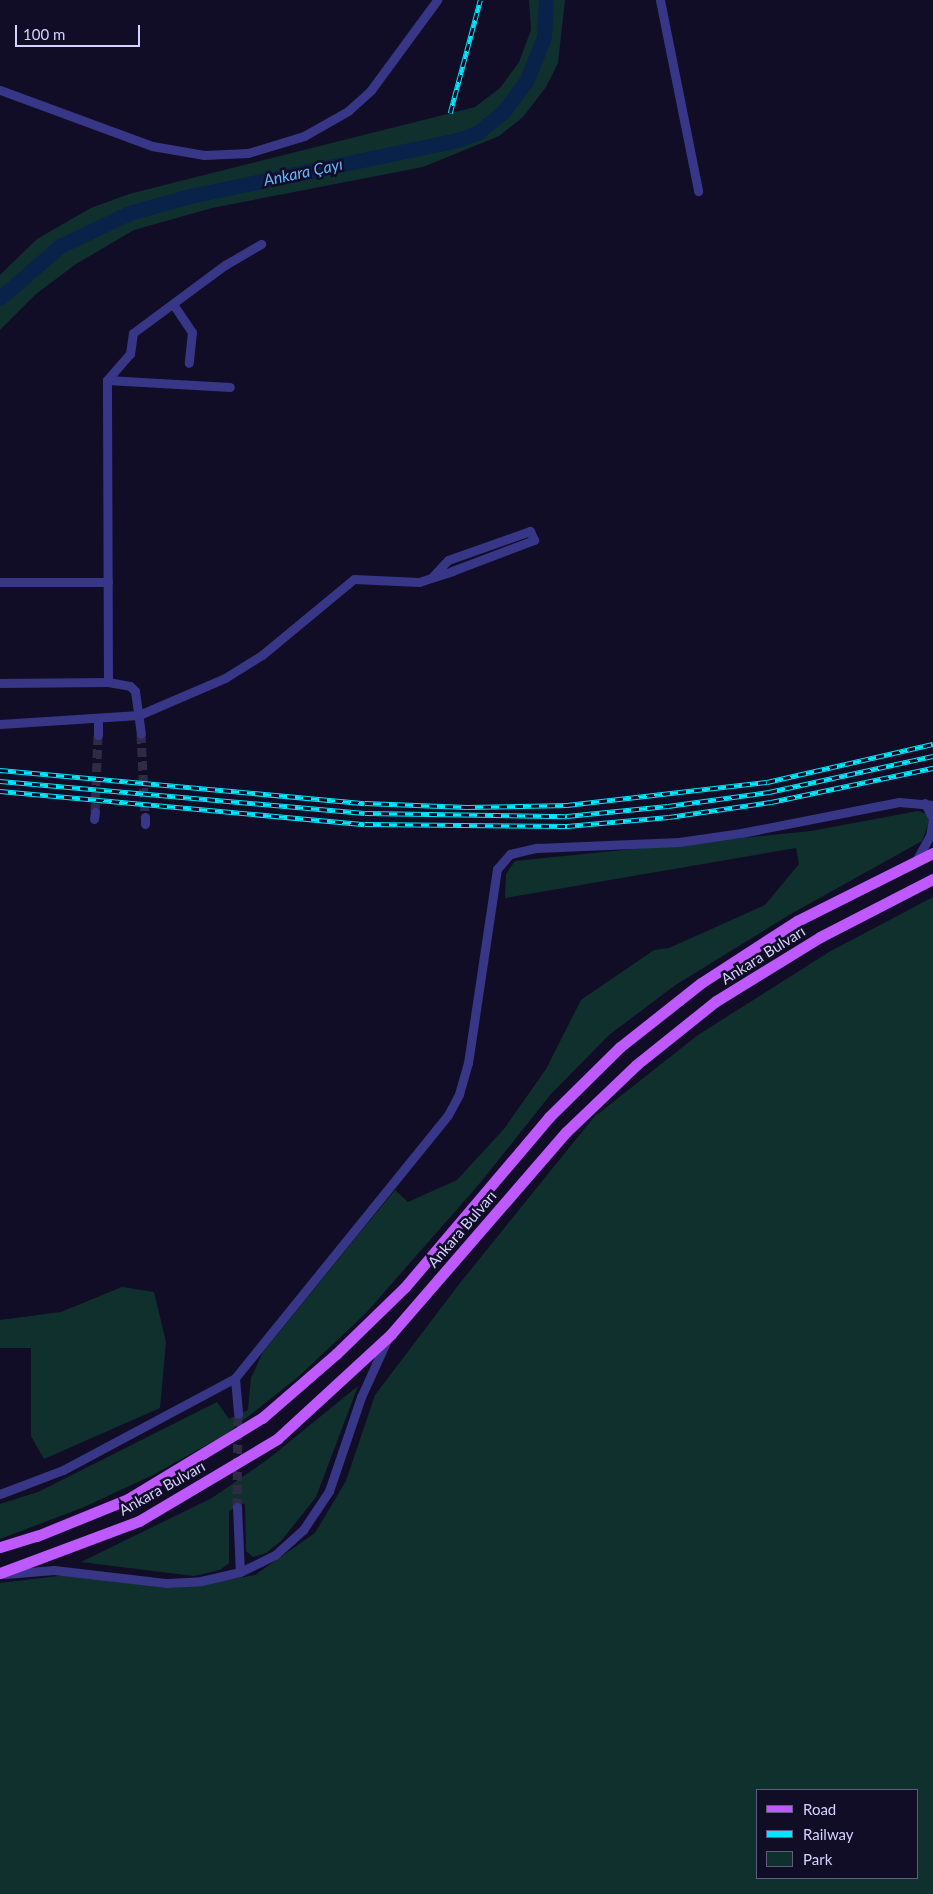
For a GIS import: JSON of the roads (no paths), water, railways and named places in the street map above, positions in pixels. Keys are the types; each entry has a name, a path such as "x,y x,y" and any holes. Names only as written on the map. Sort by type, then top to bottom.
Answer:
{"main road":[{"name":"Ankara Bulvarı","path":"0,1547 38,1536 128,1499 262,1418 336,1354 405,1287 548,1117 620,1047 701,983 789,926 933,853"},
{"name":"Ankara Bulvarı","path":"0,1574 139,1521 277,1439 391,1334 566,1132 636,1065 716,1001 820,937 933,879"}],"street":[{"path":"0,90 152,146 204,155 248,153 304,136 348,111 371,90 437,0"},
{"path":"660,0 698,191"},
{"path":"108,682 107,380 130,354 134,333 225,265 260,244"},
{"path":"173,304 192,332 189,363"},
{"path":"107,380 230,387"},
{"path":"0,724 98,719 139,714 201,689 262,655 354,579 373,578 396,583 432,578 534,540 530,531 448,560 432,578"},
{"path":"0,582 108,582"},
{"path":"0,683 108,682 130,686 135,691 141,734"},
{"path":"98,719 98,735"},
{"path":"0,1494 63,1470 235,1378 448,1115 459,1094 468,1063 497,869 510,854 537,848 679,842 741,833 899,802 929,804 933,819 930,836 918,859"},
{"path":"0,1574 54,1570 167,1583 201,1581 240,1572 275,1555 303,1530 329,1491 361,1397 391,1334"},
{"path":"235,1378 238,1414"},
{"path":"237,1506 240,1572"}],"waterway":[{"name":"Ankara Çayı","path":"0,298 60,246 129,213 190,196 457,140 477,133 503,112 526,82 544,37 546,0"}],"tunnel":[{"path":"141,734 145,817"},
{"path":"95,812 98,735"},
{"path":"237,1507 238,1414"}],"railway":[{"path":"450,113 480,0"},
{"path":"0,770 365,803 467,807 567,805 767,782 933,744"},
{"path":"0,781 365,813 567,816 668,806 769,792 933,756"},
{"path":"0,791 365,824 567,826 669,817 771,802 933,768"}]}
